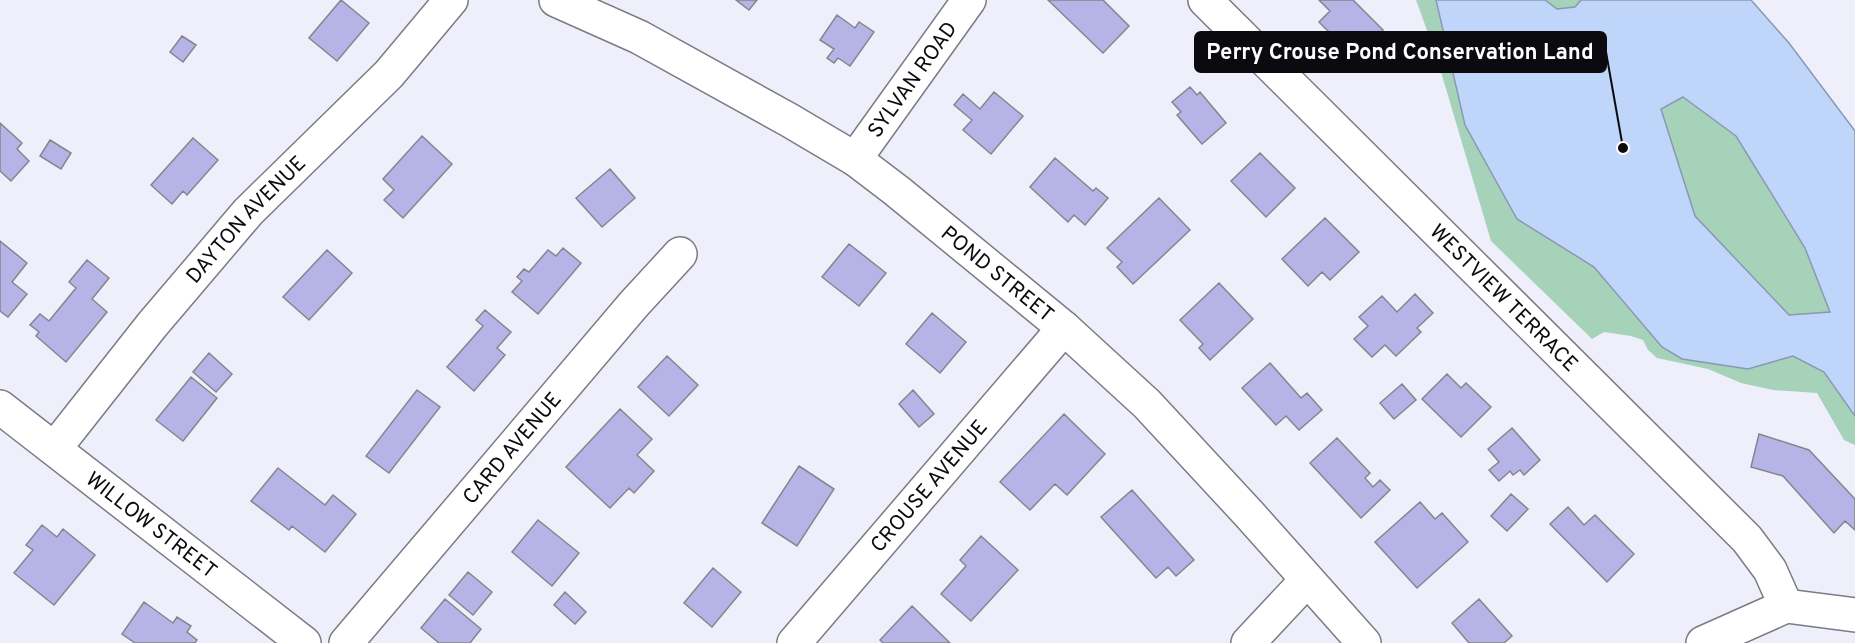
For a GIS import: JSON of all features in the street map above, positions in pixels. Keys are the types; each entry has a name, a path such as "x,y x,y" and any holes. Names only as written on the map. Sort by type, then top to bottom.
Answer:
{"street":[{"name":"DAYTON AVENUE","path":"55,448 152,325 248,212 389,74 451,0"},
{"name":"POND STREET","path":"556,0 639,37 855,159 968,248 1064,328 1147,404 1364,643"},
{"name":"SYLVAN ROAD","path":"855,159 969,0"},
{"name":"WESTVIEW TERRACE","path":"1205,0 1747,539 1770,570 1786,606"},
{"name":"CARD AVENUE","path":"346,643 634,304 680,254"},
{"name":"CROUSE AVENUE","path":"794,643 1064,328"},
{"name":"WILLOW STREET","path":"0,406 304,643"},
{"path":"1248,643 1307,579"},
{"path":"1703,643 1786,606 1855,615"}],"green space":[{"path":"1416,0 1667,0 1855,243 1855,445 1844,440 1817,393 1773,390 1741,383 1708,369 1657,358 1648,350 1643,340 1631,336 1604,332 1592,339 1491,241 1436,55"}],"water":[{"path":"1436,0 1545,0 1557,9 1575,7 1581,0 1751,0 1789,43 1855,131 1855,416 1824,372 1793,356 1748,369 1682,359 1662,347 1594,267 1517,219 1465,125","holes":["1683,97 1736,136 1805,248 1830,312 1789,315 1695,216 1661,109"]}],"building":[{"path":"341,0 369,23 337,61 309,38"},
{"path":"736,0 757,0 749,10"},
{"path":"1048,0 1103,0 1129,26 1103,53"},
{"path":"1319,0 1353,0 1383,30 1355,58 1319,22 1330,11"},
{"path":"837,15 855,28 859,22 874,32 850,66 838,58 834,63 827,58 834,49 820,40"},
{"path":"182,36 196,45 183,62 170,52"},
{"path":"1190,87 1197,95 1200,92 1226,123 1202,144 1177,115 1181,112 1172,102"},
{"path":"994,92 1023,116 991,154 963,130 972,120 954,105 963,94 980,109"},
{"path":"0,123 22,143 17,149 29,161 11,181 0,171"},
{"path":"422,136 452,164 403,218 384,200 394,190 383,179"},
{"path":"193,138 218,160 187,195 183,191 172,204 151,185"},
{"path":"50,140 71,153 61,169 40,156"},
{"path":"1260,153 1295,188 1266,217 1231,181"},
{"path":"1055,158 1093,191 1096,188 1108,198 1085,225 1074,215 1068,222 1030,187"},
{"path":"610,169 635,198 602,227 576,198"},
{"path":"1159,198 1190,230 1133,284 1117,267 1122,262 1107,248"},
{"path":"1325,218 1359,252 1330,280 1322,272 1308,286 1282,259"},
{"path":"0,241 27,263 12,282 27,294 8,317 0,311"},
{"path":"849,244 886,273 859,306 822,277"},
{"path":"563,248 581,263 538,314 512,292 522,281 517,277 524,269 529,272 548,250 556,256"},
{"path":"327,250 352,273 309,320 283,297"},
{"path":"87,260 109,278 92,299 107,312 66,362 36,336 39,332 30,325 40,314 49,321 76,288 69,282"},
{"path":"1219,283 1253,319 1210,360 1199,348 1203,344 1180,320"},
{"path":"1415,294 1433,313 1417,328 1421,332 1396,356 1385,345 1372,357 1354,339 1368,326 1359,317 1382,296 1397,312"},
{"path":"485,310 511,332 497,348 505,355 474,391 447,367 483,326 476,320"},
{"path":"932,313 966,342 940,373 906,344"},
{"path":"209,353 232,374 216,392 193,372"},
{"path":"667,356 698,385 669,416 638,387"},
{"path":"1270,363 1301,398 1307,393 1322,410 1299,430 1286,416 1276,425 1242,388"},
{"path":"1447,374 1461,388 1466,383 1491,407 1461,437 1422,399"},
{"path":"191,377 217,398 183,441 156,420"},
{"path":"1402,384 1416,400 1394,419 1380,403"},
{"path":"417,390 440,407 389,473 366,456"},
{"path":"913,390 934,414 919,427 899,404"},
{"path":"620,409 652,439 637,455 654,471 634,493 629,488 610,508 566,467"},
{"path":"1064,414 1105,454 1067,495 1055,484 1030,510 1000,482"},
{"path":"1512,428 1540,460 1524,475 1520,470 1513,475 1510,471 1499,481 1489,470 1499,462 1488,449"},
{"path":"1759,434 1809,450 1855,499 1855,530 1845,521 1834,533 1783,476 1751,467"},
{"path":"1337,438 1370,473 1365,478 1373,487 1380,480 1390,490 1361,518 1310,463"},
{"path":"799,466 834,489 797,546 762,523"},
{"path":"278,468 325,505 333,495 356,514 325,552 292,526 289,530 251,501"},
{"path":"1132,490 1194,560 1176,576 1168,567 1156,578 1101,517"},
{"path":"1511,494 1528,509 1507,531 1491,516"},
{"path":"1420,502 1435,519 1442,513 1468,542 1417,588 1375,542"},
{"path":"1568,507 1584,525 1595,515 1634,554 1607,582 1550,524"},
{"path":"538,520 579,553 552,586 512,552"},
{"path":"42,525 57,537 63,529 95,555 54,605 14,573 33,550 26,545"},
{"path":"981,536 1018,570 971,621 941,594 966,566 960,560"},
{"path":"713,568 741,592 712,627 684,603"},
{"path":"468,572 492,592 473,615 449,595"},
{"path":"565,592 586,612 575,624 554,605"},
{"path":"445,599 481,629 470,643 439,643 421,628"},
{"path":"1479,599 1512,636 1504,643 1469,643 1452,623"},
{"path":"144,602 173,623 177,617 191,626 187,632 197,640 195,643 135,643 122,634"},
{"path":"912,606 950,643 883,643 880,640"}],"place":[{"name":"Perry Crouse Pond Conservation Land","path":"1623,148"}]}
